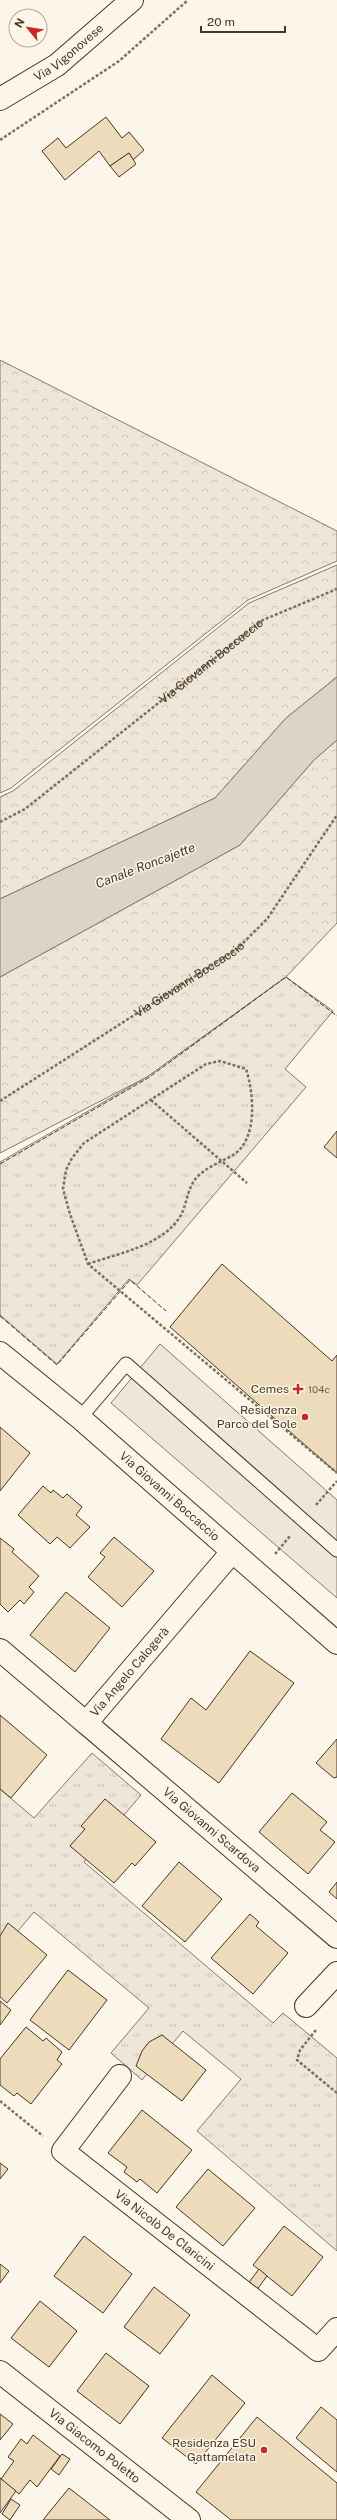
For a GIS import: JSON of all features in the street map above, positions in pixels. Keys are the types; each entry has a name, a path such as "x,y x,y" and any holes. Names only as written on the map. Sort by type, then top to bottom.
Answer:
{"street":[{"name":"Via Vigonovese","path":"0,100 57,65 132,0"},
{"name":"Via Giovanni Boccaccio","path":"0,1353 80,1418 337,1643"},
{"name":"Via Angelo Calogerà","path":"0,1650 86,1723 232,1552"},
{"name":"Via Giovanni Scardova","path":"86,1723 337,1937"},
{"path":"306,2006 337,1973"},
{"path":"63,2152 120,2076"},
{"name":"Via Nicolò De Claricini","path":"63,2152 318,2350 337,2329"},
{"name":"Via Giacomo Poletto","path":"0,2372 189,2520"}],"lane":[{"path":"80,1418 126,1364 337,1550"}],"path":[{"path":"0,140 119,61 188,0"},
{"name":"Via Giovanni Boccaccio","path":"0,822 25,809 264,620 337,589"},
{"name":"Via Giovanni Boccaccio","path":"0,1101 236,950 267,919 337,815"},
{"path":"88,1264 160,1238 174,1226 182,1213 196,1178 222,1160 234,1155 244,1146 251,1131 250,1080 246,1068 220,1062 206,1064 84,1143 66,1170 63,1189 70,1214 88,1264 337,1473"},
{"path":"151,1100 222,1160 246,1183"},
{"path":"306,2006 321,2022 300,2050 298,2060 337,2093"},
{"path":"0,2101 63,2152"}],"green space":[{"path":"0,360 337,531 337,561 248,600 11,788 0,793"},
{"path":"337,565 337,677 286,718 215,798 0,899 0,797 13,791 249,603"},
{"path":"337,740 337,923 286,977 147,1077 0,1153 0,977 240,845 314,760"},
{"path":"286,977 333,1011 285,1069 306,1087 137,1285 129,1279 57,1364 0,1315 0,1162 147,1077"},
{"path":"92,1753 141,1795 84,1862 273,2023 283,2013 337,2058 337,2251 197,2131 241,2079 183,2031 142,2080 111,2053 149,2008 34,1912 0,1952 0,1789 34,1818"}],"shaded area":[{"path":"160,1344 337,1500 337,1598 111,1403"}],"water":[{"name":"Canale Roncajette","path":"337,677 337,740 314,760 240,845 0,977 0,899 215,798 286,718"}],"building":[{"path":"106,117 122,138 129,132 144,150 133,160 129,153 110,166 99,151 65,180 42,151 58,138 66,148"},
{"path":"129,153 136,164 119,177 110,166"},
{"path":"337,1131 337,1158 324,1147"},
{"name":"Residenza Parco del Sole","path":"222,1264 332,1361 337,1355 337,1473 170,1327"},
{"path":"0,1427 30,1453 0,1491"},
{"path":"43,1486 51,1493 53,1490 63,1498 67,1494 82,1507 76,1515 90,1527 70,1548 57,1537 50,1544 18,1515"},
{"path":"114,1537 154,1571 122,1607 88,1577 105,1557 100,1553"},
{"path":"0,1538 14,1549 12,1552 39,1576 29,1587 34,1592 24,1604 20,1600 8,1612 0,1604"},
{"path":"66,1592 110,1628 75,1672 30,1635"},
{"path":"250,1651 294,1683 219,1783 161,1739 191,1698 206,1710"},
{"path":"0,1715 47,1755 11,1798 0,1789"},
{"path":"337,1739 337,1777 334,1778 316,1763"},
{"path":"292,1793 327,1822 320,1830 335,1842 308,1874 259,1832"},
{"path":"105,1799 156,1842 135,1866 132,1863 114,1883 70,1846 85,1829 81,1826"},
{"path":"179,1862 222,1899 185,1942 142,1906"},
{"path":"337,1882 337,1899 329,1892"},
{"path":"250,1914 259,1922 256,1926 288,1953 253,1994 211,1958"},
{"path":"8,1923 47,1955 7,2003 0,1997 0,1936"},
{"path":"68,1970 107,2000 69,2050 30,2020"},
{"path":"0,2001 11,2010 0,2025"},
{"path":"26,2027 43,2041 46,2038 62,2052 57,2060 62,2064 31,2104 17,2093 14,2096 0,2085 0,2059"},
{"path":"162,2035 206,2070 182,2101 136,2066 142,2051 149,2042"},
{"path":"142,2110 192,2150 157,2193 140,2179 137,2182 124,2172 127,2167 108,2153"},
{"path":"0,2163 8,2169 0,2179"},
{"path":"208,2169 255,2208 223,2246 176,2207"},
{"path":"284,2226 323,2257 292,2296 253,2265"},
{"path":"84,2236 132,2274 103,2313 54,2276"},
{"path":"0,2264 9,2271 0,2283"},
{"path":"259,2269 267,2276 256,2291 247,2285"},
{"path":"154,2287 190,2315 160,2354 124,2327"},
{"path":"40,2301 77,2331 49,2367 11,2338"},
{"path":"106,2353 149,2386 120,2424 77,2391"},
{"path":"212,2375 245,2403 196,2464 162,2438"},
{"path":"321,2407 337,2420 337,2472 296,2438"},
{"path":"0,2414 13,2424 0,2440"},
{"name":"Residenza ESU Gattamelata","path":"257,2417 337,2483 337,2520 231,2520 196,2492"},
{"path":"33,2435 60,2456 37,2487 30,2480 19,2494 1,2479 14,2461 8,2457 21,2439 27,2444"},
{"path":"62,2454 70,2459 59,2475 51,2469"},
{"path":"0,2478 16,2491 0,2513"},
{"path":"69,2488 110,2520 43,2520"},
{"path":"11,2499 20,2505 10,2520 2,2514"}],"fence":[{"path":"0,1164 148,1078 286,977 337,1016"},
{"path":"0,1316 57,1365 130,1280 166,1311"}],"place":[{"name":"Cemes","path":"298,1389"},
{"name":"Residenza Parco del Sole","path":"305,1417"},
{"name":"Residenza ESU Gattamelata","path":"264,2450"}]}
